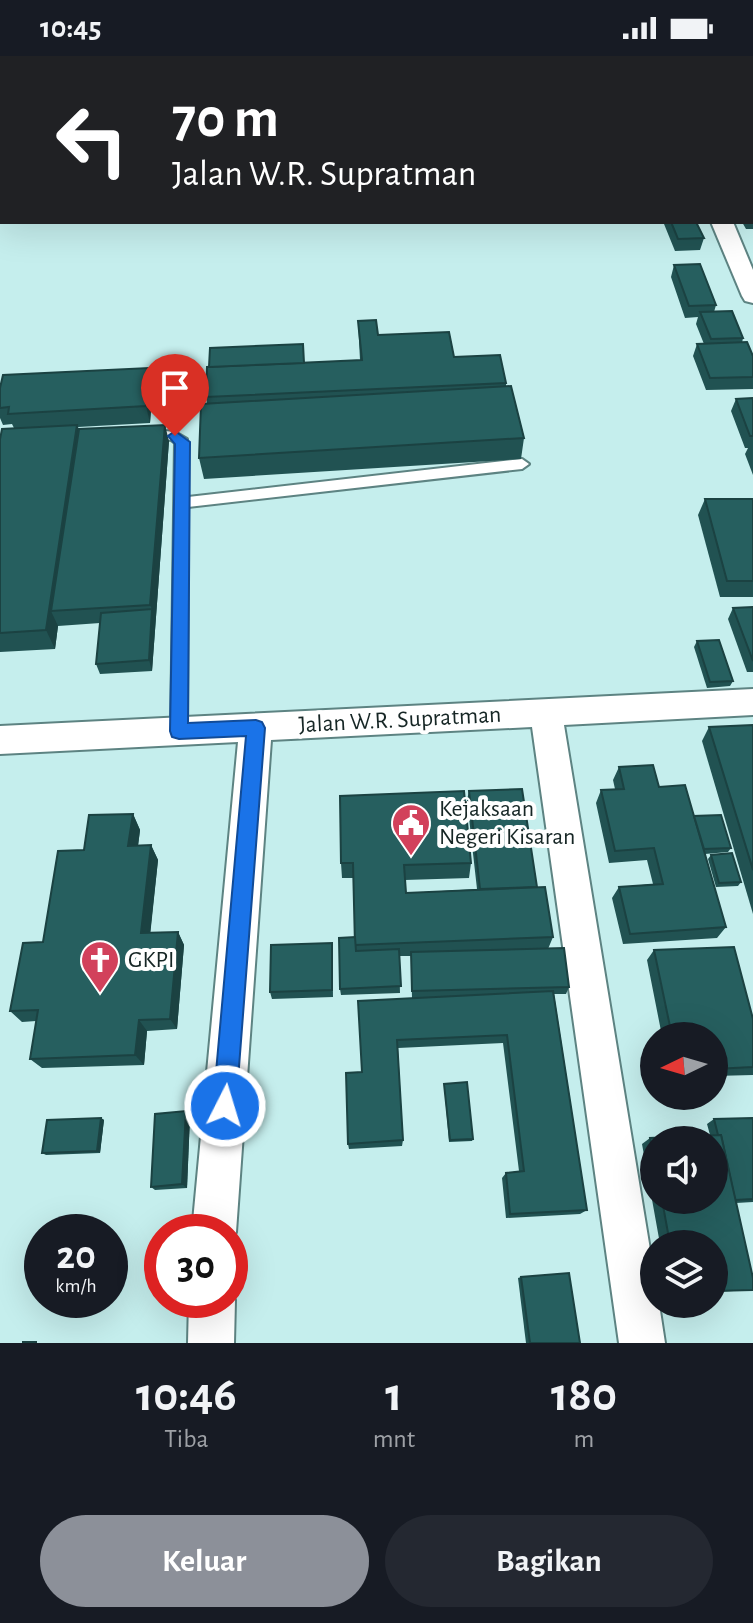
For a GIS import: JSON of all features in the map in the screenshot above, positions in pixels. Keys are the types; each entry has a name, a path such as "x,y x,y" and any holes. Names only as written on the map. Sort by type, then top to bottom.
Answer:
{"street":[{"path":"725,229 753,235"},
{"path":"725,229 753,296"},
{"name":"Jalan W.R. Supratman","path":"0,740 753,702"},
{"path":"546,713 642,1343"},
{"path":"216,1214 256,728"},
{"path":"211,1343 212,1318"}],"lane":[{"path":"124,433 165,434 182,442 179,731"},
{"path":"182,503 522,464"}],"building":[{"path":"672,224 697,224 704,238 678,239"},
{"path":"700,264 716,305 689,306 674,265"},
{"path":"732,311 743,338 711,339 700,312"},
{"path":"376,320 378,335 449,332 454,357 500,355 506,383 206,397 207,367 362,360 358,321"},
{"path":"747,342 753,356 753,377 710,378 697,344"},
{"path":"303,344 304,363 209,367 210,348"},
{"path":"149,368 146,406 8,414 9,407 0,408 3,375"},
{"path":"511,386 524,438 199,458 201,404"},
{"path":"753,398 753,436 750,436 736,399"},
{"path":"77,425 46,630 0,633 2,429"},
{"path":"165,425 150,605 51,611 79,429"},
{"path":"705,499 753,499 753,581 727,581"},
{"path":"753,607 753,661 733,608"},
{"path":"152,609 149,660 96,664 101,613"},
{"path":"719,640 733,681 710,682 697,641"},
{"path":"753,725 753,870 709,727"},
{"path":"653,765 659,787 685,785 726,927 630,934 619,887 663,884 654,848 615,851 601,790 624,789 619,767"},
{"path":"522,789 537,887 480,889 469,791"},
{"path":"464,791 471,863 404,865 406,893 545,887 553,937 355,945 353,863 341,863 340,796"},
{"path":"133,814 128,846 151,845 141,933 178,932 170,1019 139,1020 135,1055 30,1059 38,1010 10,1011 23,943 43,942 58,851 84,850 89,815"},
{"path":"721,815 731,848 704,849 694,816"},
{"path":"732,853 741,882 719,883 711,855"},
{"path":"355,937 356,951 399,949 401,986 340,989 339,938"},
{"path":"332,943 332,990 270,992 271,945"},
{"path":"734,947 753,1019 753,1067 728,1068 728,1022 669,1022 654,950"},
{"path":"564,948 569,987 412,991 411,952"},
{"path":"553,991 587,1210 510,1214 506,1173 524,1171 507,1035 397,1040 403,1140 348,1144 346,1073 362,1072 358,1001"},
{"path":"467,1082 473,1139 450,1140 444,1084"},
{"path":"186,1111 182,1184 151,1187 155,1114"},
{"path":"101,1118 97,1151 42,1153 47,1120"},
{"path":"753,1118 753,1199 735,1200 728,1168 728,1126 716,1126 714,1119"},
{"path":"728,1166 753,1290 728,1291 728,1230 667,1230 665,1214 728,1214"},
{"path":"569,1273 580,1343 530,1343 521,1277"}],"place":[{"name":"Kejaksaan Negeri Kisaran","path":"411,857"},
{"name":"GKPI","path":"100,994"}],"route":[{"path":"175,436 182,442 179,731 256,728 225,1106"}]}
